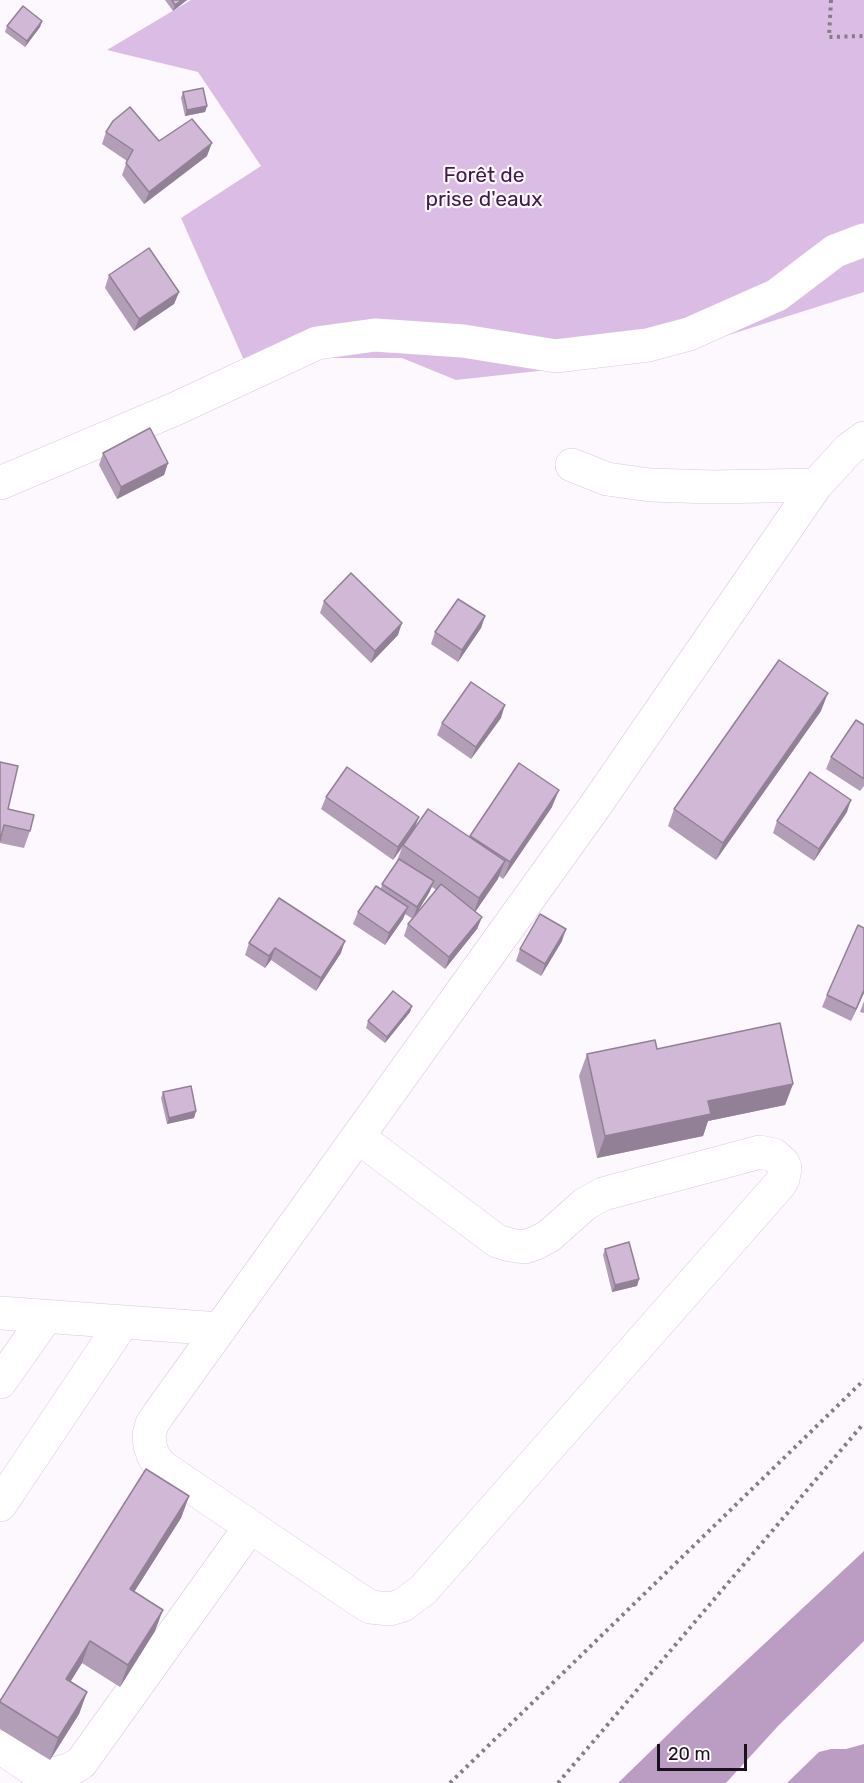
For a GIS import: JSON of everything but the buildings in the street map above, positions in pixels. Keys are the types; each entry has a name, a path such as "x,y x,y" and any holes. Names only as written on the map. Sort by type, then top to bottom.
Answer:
{"street":[{"path":"0,483 175,409 317,343 375,335 463,341 556,356 648,345 689,334 777,294 836,251 864,240"},
{"path":"358,1137 497,1241 517,1246 537,1244 585,1204 603,1194 759,1152 774,1155 780,1159 785,1168 780,1184 423,1590 412,1600 390,1609 370,1607 161,1466 150,1446 149,1435 152,1424 593,809 816,485 849,449 864,438"},
{"path":"572,465 607,479 650,485 713,487 816,485"},
{"path":"0,1313 220,1329"},
{"path":"0,1382 46,1317"},
{"path":"0,1505 122,1323"},
{"path":"0,1747 34,1770 46,1773 58,1773 81,1763 250,1527"}],"path":[{"path":"831,0 829,37 864,36"},
{"path":"450,1783 864,1380"},
{"path":"558,1783 864,1423"}],"green space":[{"name":"Forêt de prise d'eaux","path":"191,0 864,0 864,292 656,358 456,380 402,358 316,358 255,385 181,218 261,166 198,72 107,50"}],"shaded area":[{"path":"864,1551 864,1641 778,1726 726,1783 618,1783 689,1714"},
{"path":"864,1744 864,1783 787,1783 819,1752"}]}
